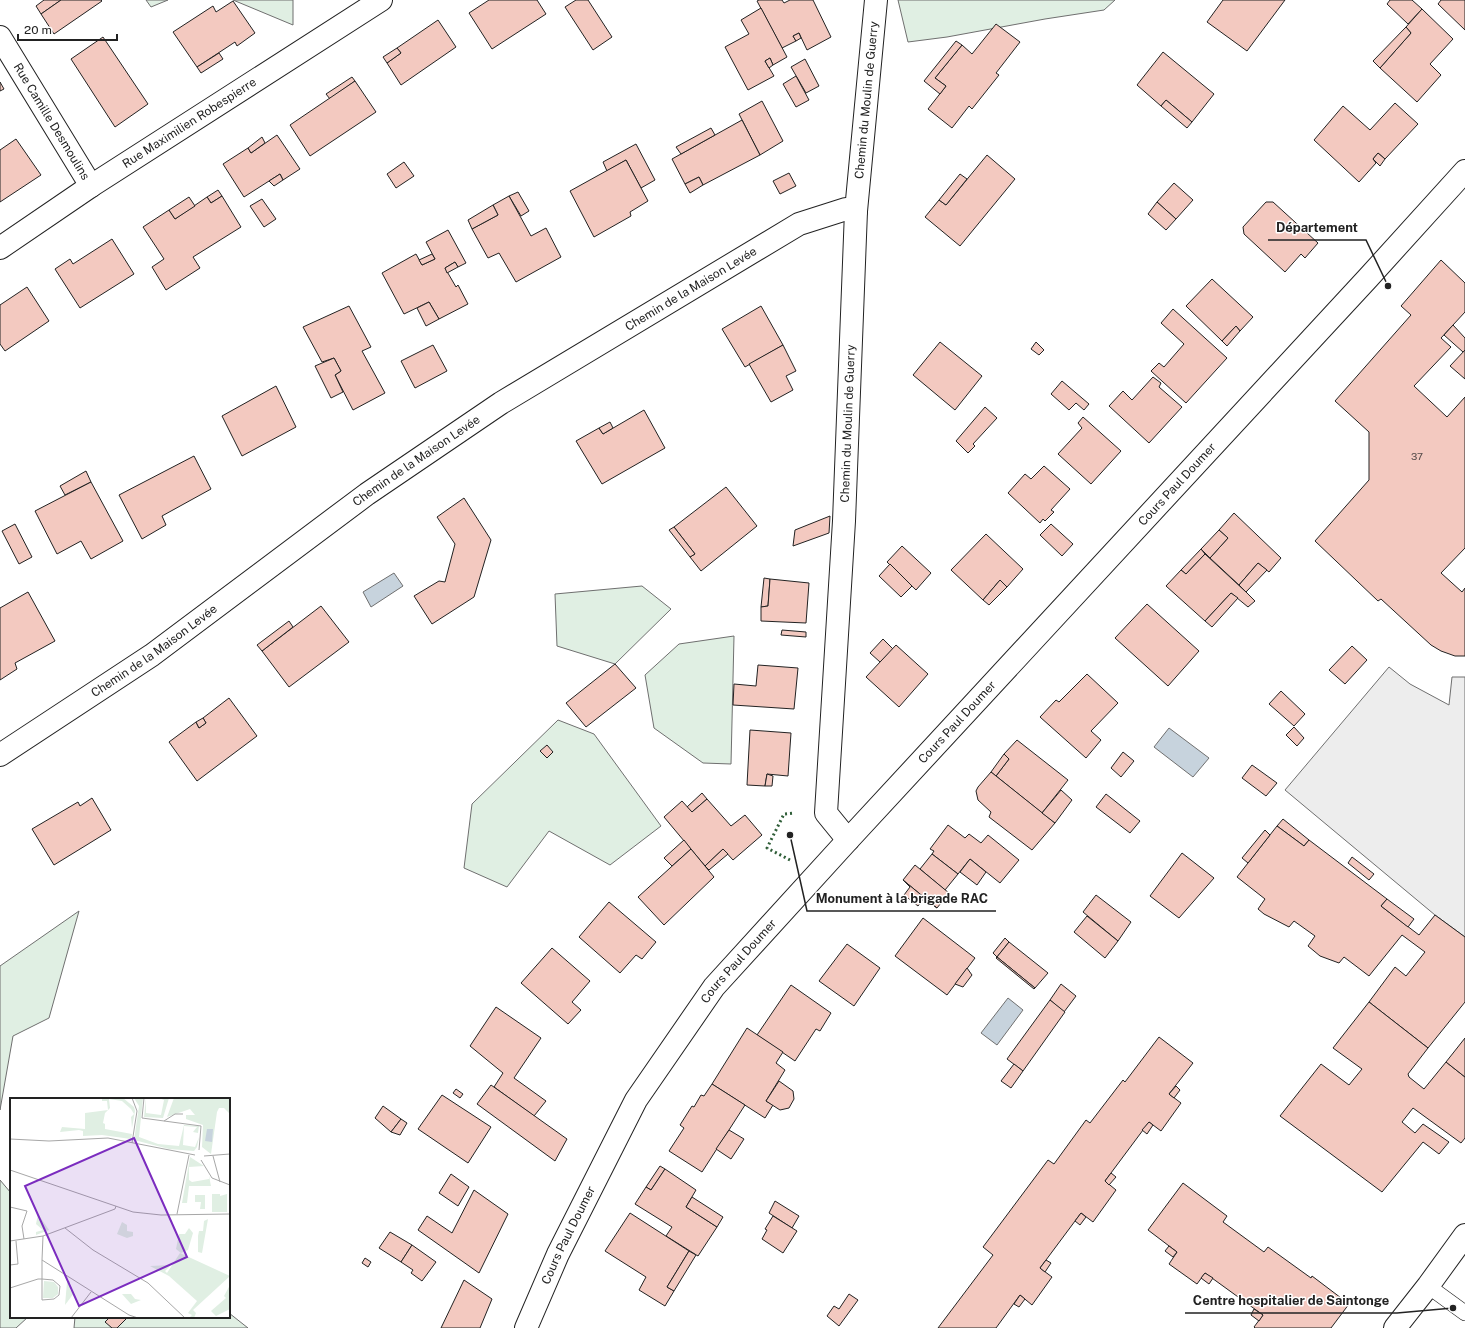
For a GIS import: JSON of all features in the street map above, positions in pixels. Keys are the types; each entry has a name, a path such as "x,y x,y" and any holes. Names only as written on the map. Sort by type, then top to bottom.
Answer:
{"street":[{"name":"Rue Maximilien Robespierre","path":"0,248 91,186 381,0"},
{"name":"Chemin du Moulin de Guerry","path":"848,840 826,813 844,521 856,211 876,0"},
{"name":"Rue Camille Desmoulins","path":"0,37 91,186"},
{"name":"Cours Paul Doumer","path":"526,1328 558,1254 636,1100 714,987 1465,171"},
{"name":"Chemin de la Maison Levée","path":"0,755 152,655 367,494 501,403 799,224 846,209 856,211"},
{"path":"1395,1328 1465,1235"}],"lane":[{"path":"1428,1286 1465,1313"}],"green space":[{"path":"146,0 168,0 151,7"},
{"path":"233,0 293,0 293,25"},
{"path":"898,0 1115,0 1104,10 947,37 908,42"},
{"path":"642,586 671,609 615,664 557,646 555,594"},
{"path":"734,636 731,764 703,763 654,728 645,675 679,644"},
{"path":"558,720 594,734 661,826 610,865 549,831 507,887 464,868 472,804"},
{"path":"79,911 49,1018 13,1036 0,1110 0,966"},
{"path":"0,1180 10,1192 10,1318 27,1318 16,1328 0,1328"},
{"path":"230,1314 248,1328 74,1328 75,1318 230,1318"}],"shaded area":[{"path":"394,573 403,586 371,607 363,592"},
{"path":"1389,667 1410,684 1449,705 1452,677 1465,677 1465,937 1435,915 1285,790"},
{"path":"1169,728 1209,758 1193,777 1154,747"},
{"path":"1008,998 1023,1010 997,1045 981,1033"}],"building":[{"path":"44,0 61,0 41,14 36,6"},
{"path":"61,0 102,1 54,34 41,14"},
{"path":"489,0 537,0 546,14 492,49 469,13"},
{"path":"576,0 588,0 612,37 593,50 565,7"},
{"path":"782,0 784,3 790,0 813,0 831,37 807,50 799,33 793,36 796,41 782,48 757,1"},
{"path":"1223,0 1285,0 1247,51 1207,22"},
{"path":"1390,0 1412,0 1422,9 1408,24 1387,4"},
{"path":"1441,0 1465,0 1465,30 1438,4"},
{"path":"233,1 255,33 237,46 235,42 197,67 173,32 213,6 216,12"},
{"path":"761,8 787,57 773,65 770,58 765,61 774,76 748,90 725,47 749,34 741,20"},
{"path":"1422,9 1453,39 1430,64 1441,75 1417,102 1380,68 1411,33 1406,27"},
{"path":"438,20 456,47 401,85 387,63 401,53 397,48"},
{"path":"996,24 1020,42 996,73 999,75 972,109 969,106 952,128 928,109 946,86 935,78 962,45 972,54"},
{"path":"1406,27 1411,33 1380,68 1373,61"},
{"path":"799,33 801,38 796,41 793,36"},
{"path":"103,37 148,104 115,127 71,59"},
{"path":"956,41 962,45 935,78 946,86 940,94 924,81"},
{"path":"397,48 401,53 387,63 383,57"},
{"path":"1163,52 1214,94 1192,122 1166,100 1161,106 1137,85"},
{"path":"219,53 223,59 201,73 197,67"},
{"path":"770,58 773,65 769,68 765,61"},
{"path":"805,59 819,86 806,93 791,67"},
{"path":"796,76 809,100 796,107 783,84"},
{"path":"352,77 355,81 330,99 326,94"},
{"path":"355,81 376,112 310,156 290,125"},
{"path":"0,82 4,89 0,91"},
{"path":"1166,100 1192,122 1187,128 1161,106"},
{"path":"762,101 783,141 760,155 739,114"},
{"path":"1395,103 1418,124 1385,159 1378,153 1373,159 1376,163 1359,182 1314,140 1343,106 1370,130"},
{"path":"742,120 760,155 703,185 699,177 685,184 672,159"},
{"path":"711,128 715,135 681,154 676,147"},
{"path":"277,135 300,169 283,180 280,174 244,197 223,164 248,148 251,153"},
{"path":"262,137 265,143 251,153 248,148"},
{"path":"16,139 41,175 0,202 0,150"},
{"path":"636,144 655,180 641,188 626,160 607,171 603,162"},
{"path":"1378,153 1385,159 1380,166 1373,159"},
{"path":"987,155 1015,179 960,246 925,217 939,200 946,205"},
{"path":"626,160 648,201 630,212 631,216 594,237 570,191"},
{"path":"404,162 414,176 396,188 387,174"},
{"path":"789,173 796,186 780,194 773,181"},
{"path":"280,174 283,180 274,186 269,181"},
{"path":"960,174 967,179 946,205 939,200"},
{"path":"699,177 703,185 690,193 685,184"},
{"path":"1174,183 1193,200 1176,219 1157,202"},
{"path":"218,190 222,196 211,203 207,197"},
{"path":"518,192 529,211 521,216 509,196"},
{"path":"222,196 241,227 193,257 200,268 166,290 152,267 164,259 143,227 169,210 175,219 207,197 211,203"},
{"path":"509,196 531,236 546,228 561,257 516,282 499,253 488,258 472,229 498,215 493,205"},
{"path":"189,197 195,206 175,219 169,210"},
{"path":"262,199 276,219 264,227 250,206"},
{"path":"1157,202 1176,219 1166,230 1148,214"},
{"path":"1266,202 1273,202 1318,243 1305,258 1301,254 1285,272 1244,234 1243,227"},
{"path":"493,205 498,215 472,229 468,220"},
{"path":"448,230 466,263 458,267 455,262 445,268 456,287 458,285 468,304 439,319 429,302 404,314 382,273 416,254 422,265 435,259 426,242"},
{"path":"112,239 134,274 80,308 55,269 70,259 73,264"},
{"path":"432,254 435,259 422,265 419,260"},
{"path":"1441,260 1465,283 1465,312 1441,338 1451,347 1414,386 1447,417 1465,397 1465,548 1441,573 1462,592 1465,588 1465,656 1455,656 1441,651 1431,645 1381,599 1378,601 1315,541 1369,480 1369,432 1335,401 1411,315 1401,306"},
{"path":"455,262 458,267 447,273 445,268"},
{"path":"1212,279 1253,317 1240,331 1236,326 1222,341 1186,306"},
{"path":"27,287 49,321 5,351 0,344 0,305"},
{"path":"429,302 439,319 426,326 417,308"},
{"path":"349,306 371,347 362,351 385,393 353,410 335,375 341,371 334,358 322,362 303,327"},
{"path":"761,306 783,345 745,367 722,329"},
{"path":"1173,309 1227,358 1186,403 1151,371 1159,363 1164,367 1184,344 1161,323"},
{"path":"1453,325 1465,338 1465,350 1463,352 1444,335"},
{"path":"1236,326 1240,331 1227,346 1222,341"},
{"path":"940,342 982,376 955,410 913,375"},
{"path":"1036,342 1044,350 1039,355 1031,349"},
{"path":"433,345 447,371 415,388 401,361"},
{"path":"783,345 796,371 786,376 793,390 771,402 749,364"},
{"path":"1465,350 1465,379 1450,366"},
{"path":"334,358 341,371 335,375 343,392 331,398 315,366"},
{"path":"1153,377 1161,383 1159,387 1182,407 1149,443 1109,406 1123,391 1132,400"},
{"path":"1062,381 1089,404 1084,410 1076,403 1069,410 1051,394"},
{"path":"276,386 296,427 242,456 222,416"},
{"path":"985,407 997,418 973,444 975,446 968,453 956,441"},
{"path":"644,410 665,448 602,484 576,441 599,428 603,434"},
{"path":"1083,417 1121,451 1091,484 1058,454 1082,428 1078,423"},
{"path":"610,422 613,428 603,434 599,428"},
{"path":"194,456 211,489 162,516 166,525 142,539 119,495"},
{"path":"1044,466 1070,489 1051,510 1054,512 1045,521 1043,519 1040,523 1008,493 1025,474 1031,479"},
{"path":"86,471 91,482 65,495 60,486"},
{"path":"91,482 123,541 91,559 81,541 57,554 35,511"},
{"path":"726,487 757,526 701,571 690,557 695,554 674,527"},
{"path":"464,498 491,540 474,597 432,624 414,596 439,581 445,582 455,544 437,517"},
{"path":"1234,513 1281,558 1269,572 1258,563 1239,585 1210,558 1228,538 1219,530"},
{"path":"830,516 829,533 793,546 795,530"},
{"path":"15,524 32,557 19,564 2,531"},
{"path":"1051,524 1073,544 1062,556 1040,535"},
{"path":"674,527 695,554 690,557 669,530"},
{"path":"1219,530 1228,538 1210,558 1201,549"},
{"path":"986,534 1023,569 1007,587 1000,580 983,600 951,570"},
{"path":"902,546 931,573 916,590 887,562"},
{"path":"1201,549 1205,554 1186,574 1181,570"},
{"path":"1205,554 1255,601 1248,607 1231,593 1205,621 1166,586 1181,570 1186,574"},
{"path":"1258,563 1267,570 1246,592 1239,585"},
{"path":"890,564 912,586 901,597 879,576"},
{"path":"764,578 770,579 768,606 761,607"},
{"path":"770,579 809,583 806,623 761,621 761,607 768,606"},
{"path":"1000,580 1007,587 989,605 983,600"},
{"path":"28,592 55,641 15,663 17,669 0,680 0,608"},
{"path":"1231,593 1238,598 1212,627 1205,621"},
{"path":"1147,604 1199,651 1168,686 1115,638"},
{"path":"321,606 349,642 289,687 262,651"},
{"path":"289,621 293,627 262,651 257,645"},
{"path":"782,630 806,632 806,637 781,635"},
{"path":"883,639 893,649 880,662 870,653"},
{"path":"896,645 928,674 899,707 866,677"},
{"path":"1352,646 1367,660 1345,684 1329,670"},
{"path":"615,664 636,688 586,727 566,703"},
{"path":"758,665 798,668 794,709 733,705 734,684 756,686"},
{"path":"1087,674 1118,703 1091,731 1101,740 1086,758 1040,717 1056,700 1059,702"},
{"path":"1281,691 1305,714 1294,726 1269,704"},
{"path":"229,698 257,736 197,781 169,742 196,722 199,728 206,723 203,718"},
{"path":"203,718 206,723 199,728 196,722"},
{"path":"1294,727 1304,738 1297,746 1286,735"},
{"path":"750,730 791,733 788,776 767,774 765,786 747,785"},
{"path":"1017,740 1068,780 1042,813 996,776 1009,759 1004,754"},
{"path":"547,745 553,752 547,758 540,751"},
{"path":"1123,752 1134,761 1121,777 1111,768"},
{"path":"1004,754 1009,759 996,776 991,772"},
{"path":"1252,765 1277,783 1266,796 1242,778"},
{"path":"991,772 1055,823 1032,850 989,817 991,812 978,800 976,791"},
{"path":"767,774 773,776 772,786 765,786"},
{"path":"1061,790 1072,800 1055,823 1042,813"},
{"path":"702,793 707,799 692,812 687,807"},
{"path":"1106,794 1140,821 1130,833 1096,807"},
{"path":"92,798 111,830 54,865 32,829 78,802 80,806"},
{"path":"707,799 731,826 745,815 762,835 733,860 723,849 705,866 664,817 682,801 692,812"},
{"path":"1283,819 1309,840 1304,846 1277,826"},
{"path":"948,825 965,838 969,834 981,843 988,835 1019,860 1000,883 970,859 958,874 932,854 934,851 930,849"},
{"path":"1277,826 1304,846 1309,840 1387,899 1381,906 1419,935 1435,915 1465,937 1465,1002 1428,1048 1369,1002 1395,967 1406,976 1425,952 1402,935 1369,976 1344,957 1339,963 1320,956 1308,946 1315,936 1294,921 1289,927 1264,914 1258,909 1265,899 1237,877"},
{"path":"1265,830 1270,835 1248,863 1242,858"},
{"path":"684,840 691,849 672,866 664,858"},
{"path":"691,849 714,877 664,925 638,897"},
{"path":"723,849 728,854 709,870 705,866"},
{"path":"1182,853 1214,878 1179,918 1150,896"},
{"path":"932,854 958,874 945,890 920,869"},
{"path":"1352,857 1374,874 1369,880 1348,863"},
{"path":"970,859 986,872 977,885 960,872"},
{"path":"915,865 949,893 937,908 903,880"},
{"path":"903,880 937,908 924,898 918,906 904,895 910,887"},
{"path":"1096,895 1131,922 1118,941 1083,912"},
{"path":"1387,899 1414,919 1408,927 1381,906"},
{"path":"609,902 656,942 642,959 636,955 620,973 579,937"},
{"path":"1087,916 1118,941 1105,958 1074,932"},
{"path":"923,918 975,958 947,995 895,956"},
{"path":"1005,938 1009,942 997,957 993,953"},
{"path":"1009,942 1048,973 1035,988 997,957"},
{"path":"847,944 880,968 854,1006 819,981"},
{"path":"552,948 590,981 572,1002 581,1010 568,1024 521,983"},
{"path":"997,957 1035,988 1034,989 996,958"},
{"path":"967,968 972,975 963,987 955,984"},
{"path":"1061,984 1076,996 1064,1012 1050,1000"},
{"path":"791,985 831,1013 820,1031 816,1029 795,1061 757,1035"},
{"path":"1050,1000 1065,1012 1023,1071 1007,1059"},
{"path":"1369,1002 1428,1048 1408,1074 1409,1077 1424,1089 1446,1062 1465,1077 1465,1138 1461,1143 1413,1108 1402,1122 1415,1133 1423,1124 1449,1142 1439,1154 1423,1142 1382,1192 1280,1116 1321,1064 1349,1085 1362,1069 1333,1048"},
{"path":"496,1007 541,1038 514,1078 546,1101 534,1116 494,1087 503,1073 470,1046"},
{"path":"747,1028 783,1052 776,1063 785,1070 766,1101 773,1105 765,1118 712,1084"},
{"path":"1159,1037 1193,1063 1169,1094 1181,1103 1161,1131 1149,1122 1105,1181 1116,1190 1093,1222 1081,1213 1040,1268 1052,1277 1032,1305 1020,1295 996,1328 938,1328 993,1255 983,1247 1048,1160 1054,1164 1086,1120 1090,1123 1123,1080 1125,1082"},
{"path":"1465,1038 1465,1077 1446,1062"},
{"path":"1014,1064 1023,1071 1011,1088 1001,1081"},
{"path":"779,1081 793,1091 794,1099 789,1108 780,1110 766,1101"},
{"path":"712,1084 745,1105 702,1172 669,1151 684,1128 680,1125 692,1106 694,1107 701,1095 704,1096"},
{"path":"491,1085 567,1139 555,1161 477,1104"},
{"path":"1176,1086 1180,1090 1174,1098 1169,1094"},
{"path":"456,1089 463,1094 460,1098 453,1093"},
{"path":"442,1095 491,1127 468,1163 418,1129"},
{"path":"383,1106 401,1119 391,1132 375,1118"},
{"path":"401,1119 407,1123 400,1135 391,1132"},
{"path":"1149,1122 1153,1125 1147,1134 1142,1130"},
{"path":"729,1130 744,1139 731,1159 716,1149"},
{"path":"660,1166 665,1169 651,1190 646,1187"},
{"path":"665,1169 696,1190 686,1207 717,1227 698,1256 666,1236 672,1227 635,1204 646,1187 651,1190"},
{"path":"1111,1173 1116,1177 1109,1185 1105,1181"},
{"path":"451,1174 469,1187 458,1206 439,1193"},
{"path":"1183,1183 1227,1216 1223,1222 1264,1252 1268,1247 1311,1278 1312,1276 1349,1304 1331,1328 1255,1328 1254,1327 1263,1315 1205,1273 1197,1284 1169,1264 1177,1252 1148,1230"},
{"path":"474,1190 508,1214 479,1273 418,1230 427,1216 452,1233"},
{"path":"692,1197 723,1217 717,1227 686,1207"},
{"path":"775,1201 799,1216 792,1228 769,1213"},
{"path":"630,1213 689,1251 667,1287 674,1291 665,1306 639,1290 646,1277 605,1251"},
{"path":"1081,1213 1086,1217 1080,1225 1075,1221"},
{"path":"773,1216 797,1231 783,1253 762,1239 767,1230 765,1229"},
{"path":"390,1232 412,1245 401,1262 379,1248"},
{"path":"412,1245 436,1262 422,1281 411,1273 413,1270 401,1262"},
{"path":"1169,1246 1177,1252 1173,1257 1165,1251"},
{"path":"689,1251 696,1255 674,1291 667,1287"},
{"path":"365,1258 371,1262 368,1267 362,1263"},
{"path":"1046,1260 1051,1263 1045,1272 1040,1268"},
{"path":"1205,1273 1213,1278 1209,1284 1201,1278"},
{"path":"464,1280 492,1299 480,1328 441,1328"},
{"path":"849,1294 858,1300 839,1326 827,1316 834,1306 839,1309"},
{"path":"1020,1295 1025,1299 1019,1307 1014,1304"},
{"path":"1254,1309 1263,1315 1259,1321 1251,1315"},
{"path":"109,1318 127,1318 117,1328 112,1328 105,1322"}],"hedge":[{"path":"790,860 767,848 784,814 794,813"}],"place":[{"name":"Département","path":"1388,286"},
{"name":"Monument à la brigade RAC","path":"790,835"},
{"name":"Centre hospitalier de Saintonge","path":"1453,1308"}]}
